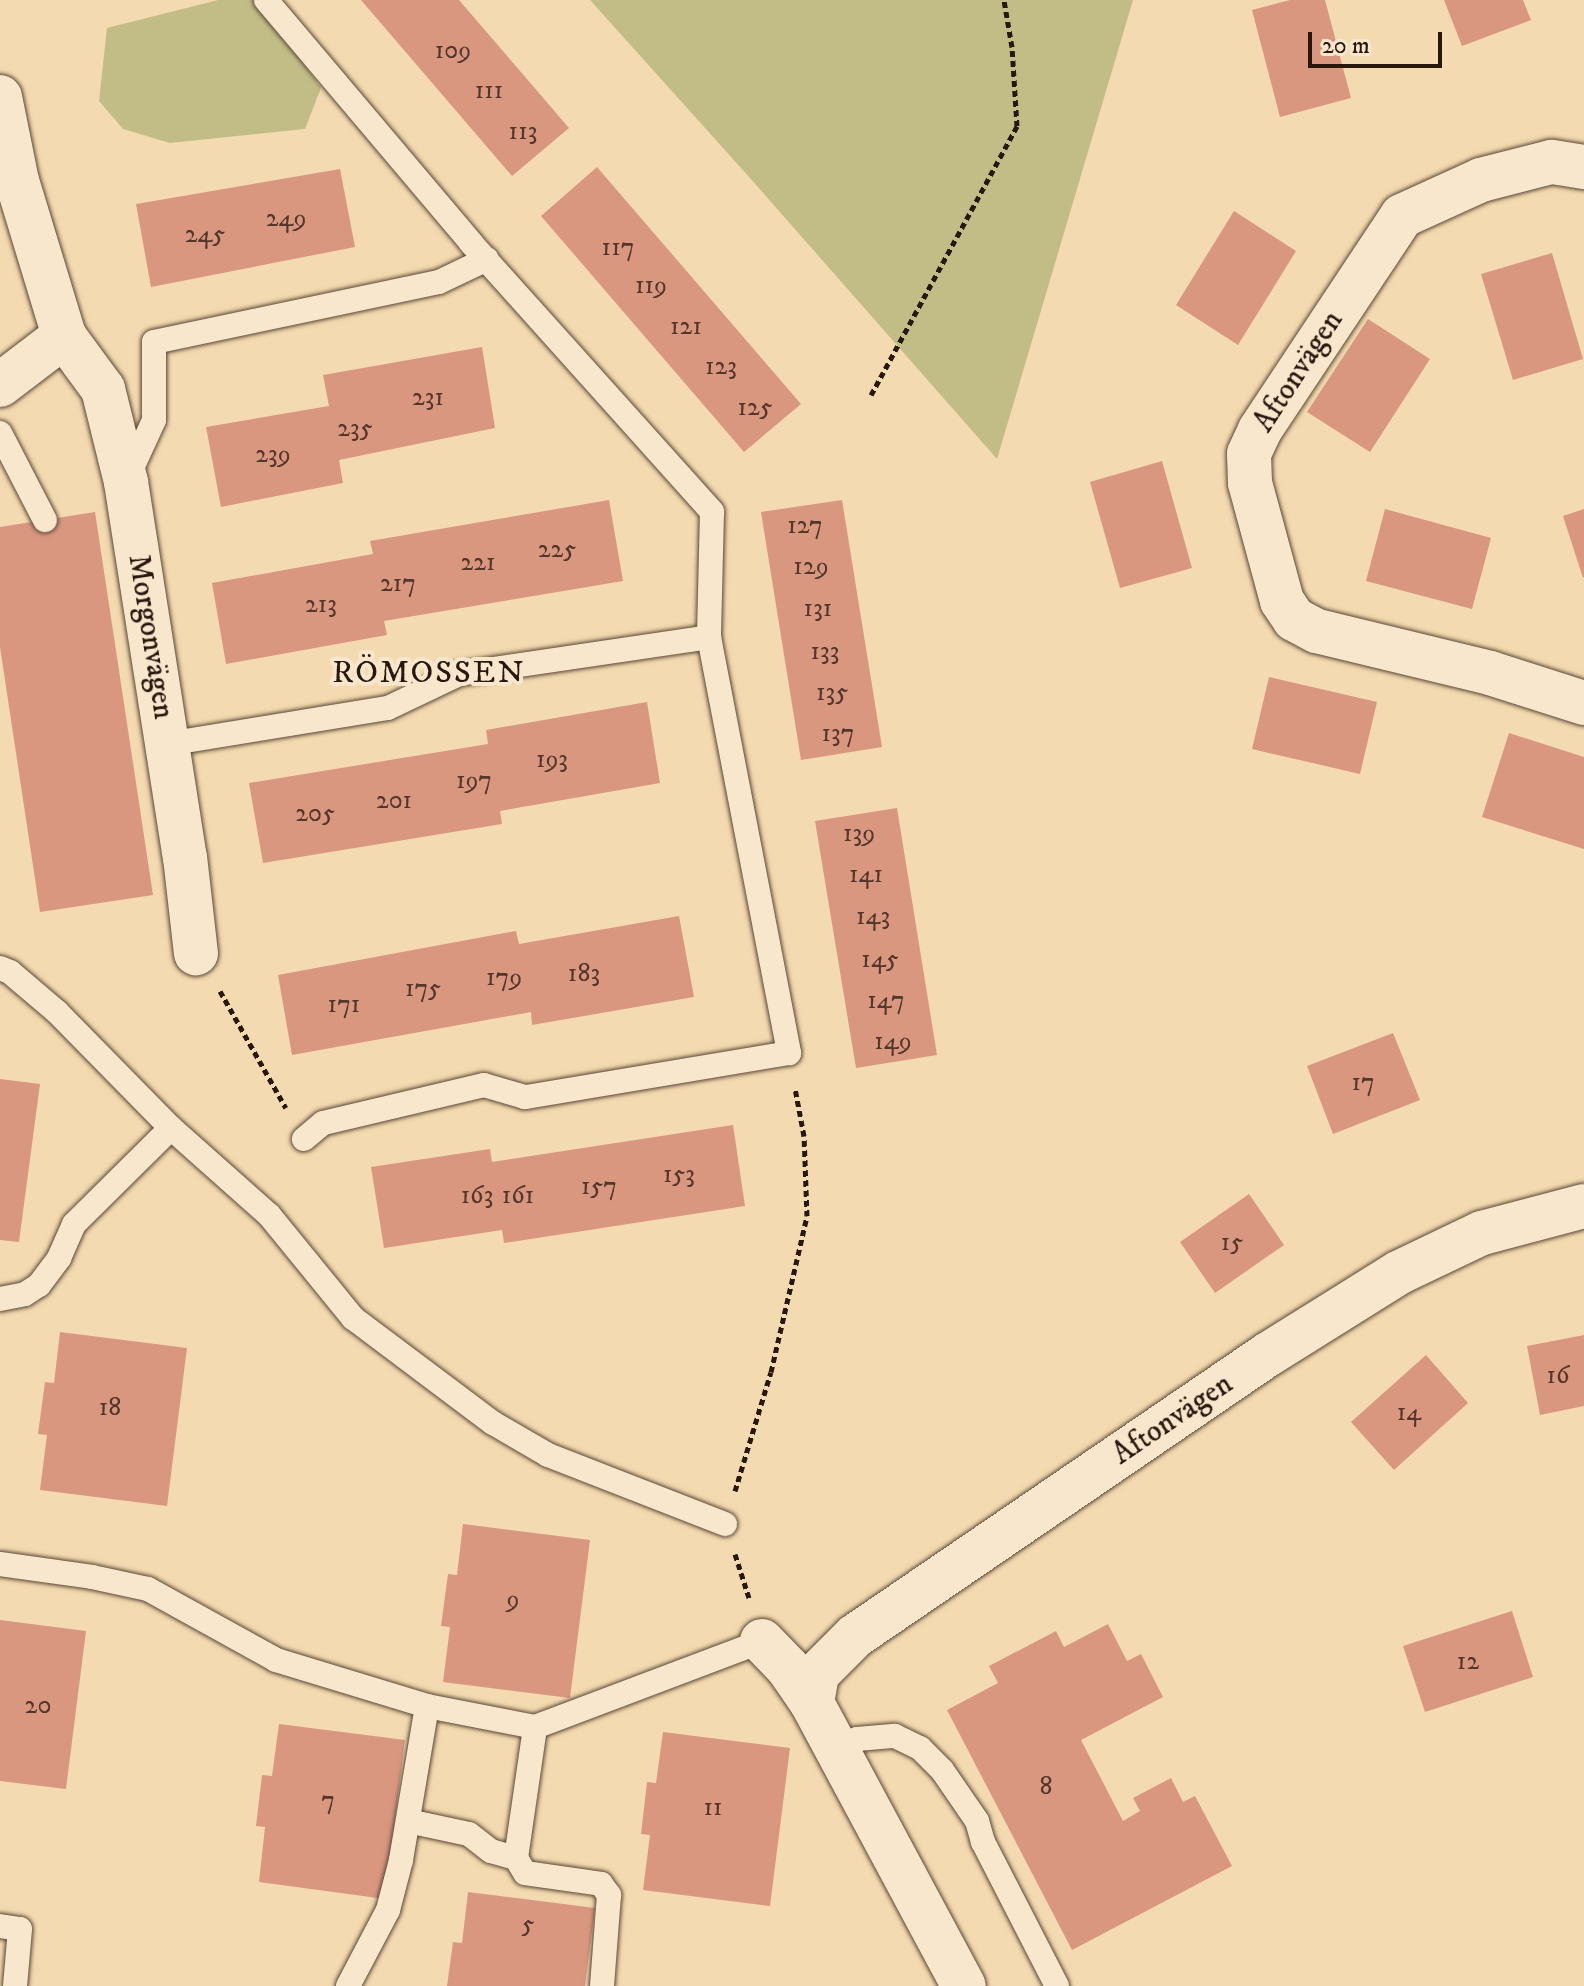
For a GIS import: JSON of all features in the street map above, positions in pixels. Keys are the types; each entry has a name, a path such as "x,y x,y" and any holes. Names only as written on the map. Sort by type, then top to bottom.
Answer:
{"street":[{"name":"Morgonvägen","path":"0,97 9,183 64,336 103,389 126,482 196,953"},
{"name":"Aftonvägen","path":"1584,167 1551,162 1481,180 1456,188 1402,216 1260,430 1249,454 1250,483 1282,601 1294,619 1317,631 1490,673 1584,703"},
{"path":"0,385 64,336"},
{"name":"Aftonvägen","path":"812,1703 817,1674 855,1636 1267,1355 1398,1273 1482,1233 1584,1206"},
{"path":"762,1641 788,1668 812,1703 836,1753 964,1986"}],"lane":[{"path":"266,0 487,259 712,512 709,637 789,1053 525,1097 484,1085 323,1123 304,1139"},
{"path":"126,482 154,420 154,342 439,282 487,259"},
{"path":"0,433 45,520"},
{"path":"167,744 388,708 459,674 709,637"},
{"path":"0,968 10,972 57,1012 171,1128 269,1215 353,1318 493,1423 548,1455 725,1524"},
{"path":"0,1299 25,1294 39,1285 59,1258 74,1224 171,1128"},
{"path":"0,1564 92,1577 148,1589 276,1660 427,1706 535,1727 762,1641"},
{"path":"348,1986 388,1910 408,1821 427,1706"},
{"path":"535,1727 516,1858 525,1873 601,1884 609,1895 602,1986"},
{"path":"836,1753 857,1739 895,1736 920,1748 942,1770 977,1821 983,1842 1057,1986"},
{"path":"408,1821 469,1834 491,1851 516,1858"},
{"path":"0,1926 20,1929 15,1986"}],"path":[{"path":"871,395 936,270 1017,126 1012,47 1004,0"},
{"path":"196,953 304,1139"},
{"path":"762,1641 725,1524 771,1372 807,1216 804,1136 789,1053"}],"shaded area":[{"path":"218,0 258,0 321,88 305,129 170,143 123,129 99,101 107,28"},
{"path":"590,0 1133,0 997,459 750,178"}],"building":[{"path":"361,0 459,0 569,128 512,176"},
{"path":"1290,0 1325,0 1351,98 1280,117 1252,10"},
{"path":"1444,0 1523,0 1531,20 1462,46"},
{"path":"597,167 801,404 744,452 541,216"},
{"path":"340,169 355,247 151,287 136,204"},
{"path":"1234,211 1296,251 1238,345 1176,305"},
{"path":"1552,253 1583,359 1513,380 1481,274"},
{"path":"1368,319 1430,359 1370,452 1307,412"},
{"path":"482,347 495,428 339,460 343,483 221,507 206,427 329,406 323,375"},
{"path":"1162,461 1192,568 1120,588 1090,482"},
{"path":"609,500 623,581 384,621 387,635 226,664 212,583 373,554 370,541"},
{"path":"842,500 882,747 801,760 761,512"},
{"path":"1385,509 1491,538 1472,609 1366,581"},
{"path":"1584,509 1584,577 1583,578 1563,516"},
{"path":"95,512 153,895 40,912 0,647 0,527"},
{"path":"1269,677 1377,702 1360,774 1252,749"},
{"path":"647,702 660,783 500,811 502,824 263,863 249,783 488,744 486,730"},
{"path":"1509,733 1584,757 1584,849 1482,817"},
{"path":"897,808 937,1055 856,1068 815,821"},
{"path":"679,916 694,997 532,1025 531,1012 292,1055 278,975 516,931 519,944"},
{"path":"1393,1033 1420,1100 1333,1134 1307,1066"},
{"path":"0,1079 40,1084 19,1242 0,1240"},
{"path":"733,1125 745,1206 504,1243 502,1230 384,1248 371,1167 490,1149 492,1162"},
{"path":"1249,1194 1284,1245 1215,1293 1180,1242"},
{"path":"60,1332 187,1348 167,1506 40,1490 47,1435 38,1434 45,1382 54,1383"},
{"path":"1584,1335 1584,1406 1540,1415 1527,1346"},
{"path":"1426,1355 1468,1403 1394,1470 1351,1422"},
{"path":"463,1524 590,1540 570,1698 443,1682 450,1627 441,1626 448,1574 457,1575"},
{"path":"1512,1611 1533,1677 1425,1712 1403,1646"},
{"path":"0,1620 86,1631 66,1789 0,1781"},
{"path":"1108,1624 1127,1661 1141,1654 1163,1697 1081,1740 1123,1821 1140,1811 1133,1798 1171,1778 1183,1802 1195,1796 1232,1866 1072,1950 947,1710 998,1683 989,1666 1056,1631 1064,1647"},
{"path":"279,1724 405,1740 385,1899 259,1882 265,1827 256,1826 262,1775 272,1776"},
{"path":"663,1732 790,1748 770,1906 643,1890 650,1835 641,1834 647,1782 656,1783"},
{"path":"468,1892 595,1908 585,1986 447,1986 453,1942 462,1943"}],"district":[{"name":"RÖMOSSEN","path":"429,673"}]}
